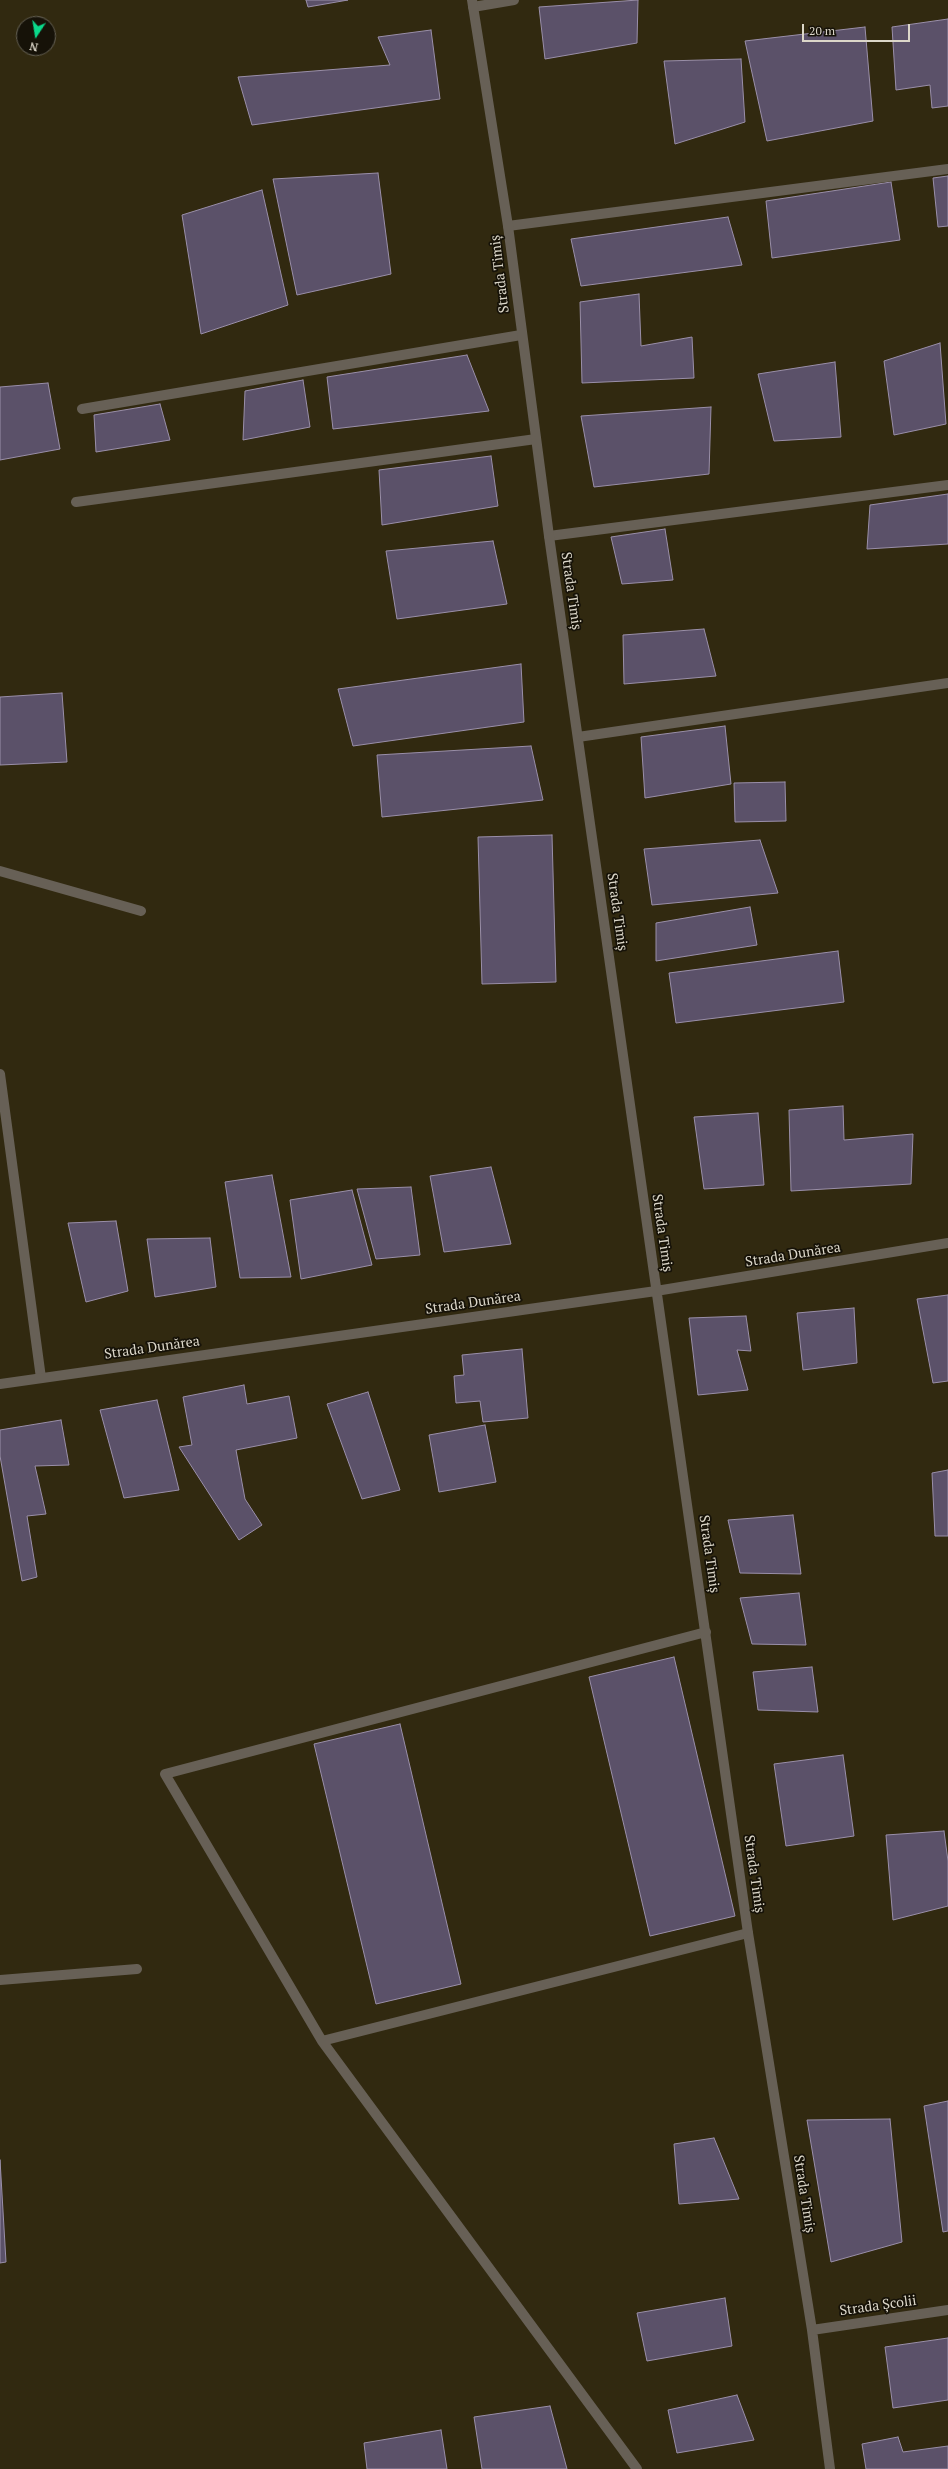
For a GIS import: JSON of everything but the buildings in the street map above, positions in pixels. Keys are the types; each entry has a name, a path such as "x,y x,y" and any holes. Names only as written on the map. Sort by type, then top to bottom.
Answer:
{"street":[{"path":"472,4 514,0"},
{"name":"Strada Timiș","path":"472,4 508,226 521,334 549,536 748,1933 812,2330 830,2469"},
{"path":"508,226 948,169"},
{"path":"82,409 521,334"},
{"path":"76,502 536,439"},
{"path":"549,536 948,485"},
{"path":"578,737 948,683"},
{"path":"0,871 141,911"},
{"path":"0,1074 40,1378"},
{"name":"Strada Dunărea","path":"0,1384 656,1291 948,1243"},
{"path":"637,2469 322,2041 165,1774 706,1632"},
{"path":"322,2041 748,1933"},
{"path":"0,1980 137,1969"},
{"name":"Strada Școlii","path":"812,2330 948,2310"}]}
